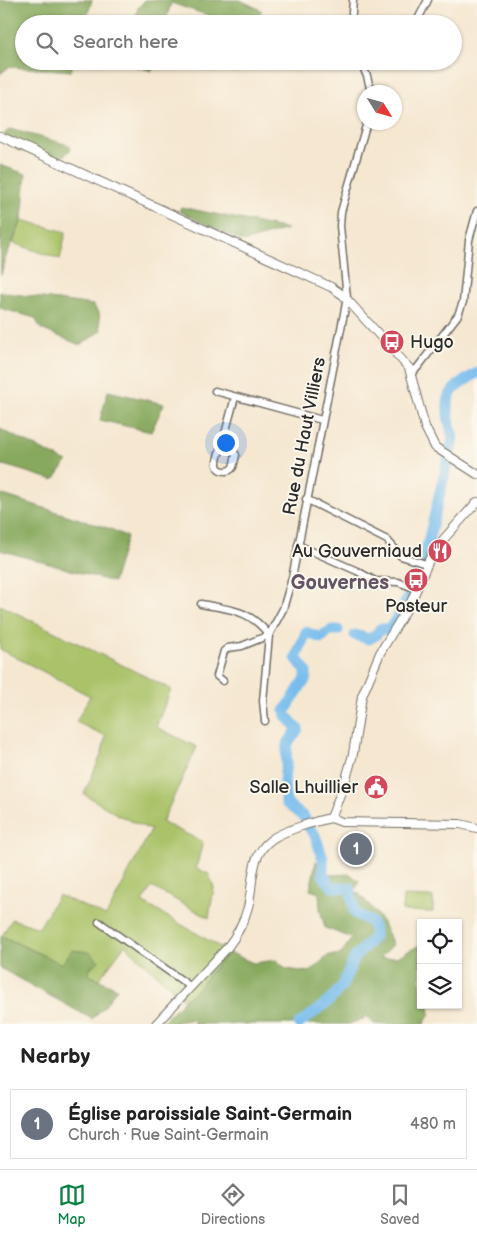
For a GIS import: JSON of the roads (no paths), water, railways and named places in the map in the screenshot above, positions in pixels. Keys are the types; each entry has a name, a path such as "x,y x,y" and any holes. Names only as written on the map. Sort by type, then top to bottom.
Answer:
{"street":[{"path":"352,15 353,0"},
{"path":"420,15 428,0"},
{"path":"364,70 369,85"},
{"name":"Rue du Haut Villiers","path":"269,635 283,609 292,578 347,298 340,226 344,204 365,130"},
{"path":"0,136 331,287 347,298 409,368 421,416 435,447 477,474"},
{"path":"411,374 458,315 463,302 469,240 477,211"},
{"path":"215,391 322,420"},
{"path":"222,446 234,396"},
{"path":"306,499 387,540 400,556 422,563"},
{"path":"330,818 346,779 357,734 361,702 380,652 406,612 422,563 477,502"},
{"path":"298,545 357,571 375,582 398,582 413,588"},
{"path":"201,604 247,615 260,623 269,635 263,701 265,720"},
{"path":"223,681 217,676 224,651 269,635"},
{"path":"156,1024 227,948 242,926 249,904 253,867 263,848 272,839 330,818 342,822 460,824 477,828"},
{"path":"99,922 190,987"}],"waterway":[{"path":"392,625 400,614 410,593 427,546 453,441 448,414 451,393 461,383 477,373"},
{"path":"355,635 369,639 376,635 380,629 389,629"},
{"path":"332,630 338,630"},
{"path":"286,767 287,745 298,729 286,716 285,711 306,679 306,671 296,658 306,632 321,638 326,633"},
{"path":"285,771 286,803 304,817 315,835 323,859 323,875 332,887 350,888 355,913 371,922 374,929 374,937 355,957 342,986 329,1001 299,1024"}],"place":[{"name":"Hugo","path":"392,342"},
{"name":"Au Gouverniaud","path":"440,551"},
{"name":"Pasteur","path":"416,580"},
{"name":"Salle Lhuillier","path":"376,787"},
{"name":"Église paroissiale Saint-Germain","path":"356,849"}],"district":[{"name":"Gouvernes","path":"340,582"}]}
